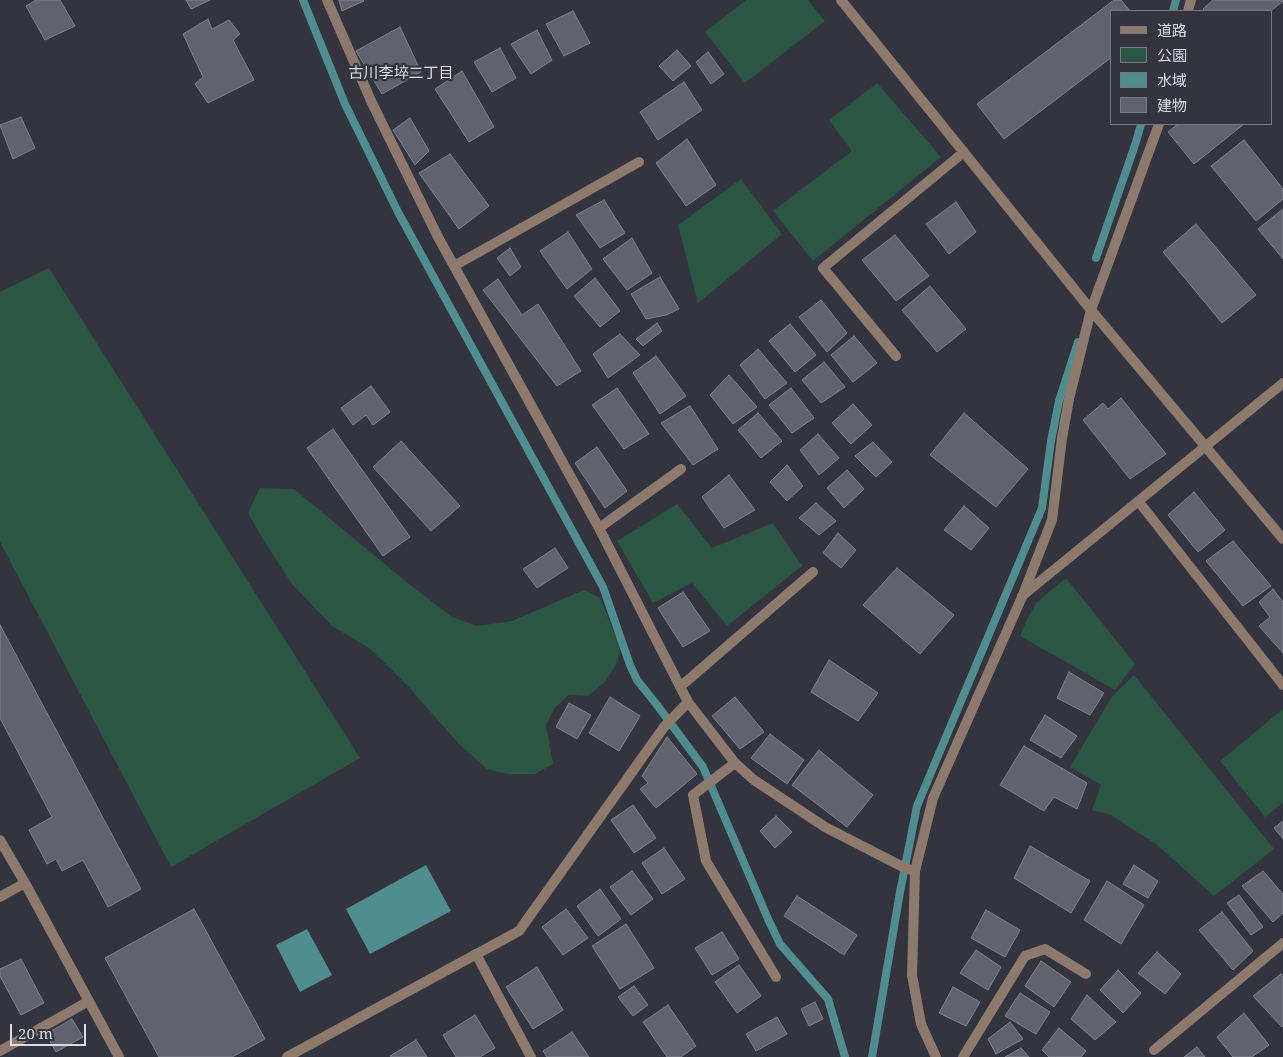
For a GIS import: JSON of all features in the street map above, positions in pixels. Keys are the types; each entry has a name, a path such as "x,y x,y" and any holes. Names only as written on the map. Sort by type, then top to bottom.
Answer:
{"street":[{"path":"327,0 372,103 438,237 599,528 688,702 735,763 754,780 825,827 910,870"},
{"path":"841,0 1091,310 1283,539"},
{"path":"936,1057 921,1024 912,974 910,870 933,798 1022,596 1052,520 1062,438 1069,399 1091,310 1159,125"},
{"path":"896,356 823,268 964,152"},
{"path":"454,266 639,162"},
{"path":"1022,596 1283,383"},
{"path":"599,528 681,470"},
{"path":"1139,502 1283,685"},
{"path":"680,688 813,572"},
{"path":"287,1057 519,931 664,727 688,702"},
{"path":"735,763 692,795 706,860 776,977"},
{"path":"0,840 119,1057"},
{"path":"0,897 25,883"},
{"path":"1154,1050 1283,943"},
{"path":"963,1057 1025,956 1046,949 1086,974"},
{"path":"476,954 531,1057"},
{"path":"0,1051 89,1001"}],"green space":[{"path":"746,0 808,0 825,21 745,83 705,32"},
{"path":"877,83 941,157 813,261 773,211 852,151 829,120"},
{"path":"741,179 782,234 698,303 678,225"},
{"path":"49,268 360,758 171,867 0,542 0,292"},
{"path":"260,488 294,489 452,617 477,626 512,621 584,590 600,598 620,647 617,663 605,682 588,696 569,695 555,708 546,725 553,764 535,774 507,774 487,769 459,744 405,683 369,648 332,626 292,584 248,513"},
{"path":"677,504 712,548 773,523 802,566 727,626 692,583 653,603 617,541"},
{"path":"1066,578 1135,664 1115,690 1020,636 1037,602"},
{"path":"1134,675 1274,849 1214,896 1156,844 1111,815 1092,810 1101,785 1070,767 1111,698"},
{"path":"1283,709 1283,803 1265,817 1220,761"}],"water":[{"path":"426,865 451,911 370,954 346,909"},
{"path":"307,929 332,975 300,992 276,945"}],"building":[{"path":"36,0 60,0 75,26 45,40 26,6"},
{"path":"186,0 210,0 191,9"},
{"path":"339,0 363,0 364,1 342,11"},
{"path":"1114,0 1121,0 1129,10 1110,10 1110,59 1004,139 977,104"},
{"path":"1213,0 1283,0 1272,10 1203,9"},
{"path":"573,11 590,43 564,56 546,24"},
{"path":"208,19 212,29 229,20 240,34 233,40 254,80 208,103 195,84 203,77 183,34"},
{"path":"400,27 421,72 382,94 356,51"},
{"path":"537,30 552,60 531,74 511,44"},
{"path":"500,48 516,78 492,92 474,62"},
{"path":"677,50 691,66 673,81 659,66"},
{"path":"708,52 724,74 711,84 696,62"},
{"path":"462,71 494,127 469,142 435,89"},
{"path":"684,82 702,110 658,140 640,112"},
{"path":"21,117 35,148 13,159 0,125"},
{"path":"410,118 429,151 415,165 393,130"},
{"path":"1177,125 1243,125 1194,164 1168,132"},
{"path":"687,139 716,185 686,206 656,163"},
{"path":"1244,140 1283,189 1283,199 1256,221 1211,166"},
{"path":"450,154 489,206 459,229 419,173"},
{"path":"604,200 625,233 600,248 576,215"},
{"path":"956,202 976,232 949,254 926,224"},
{"path":"1283,209 1283,259 1258,229"},
{"path":"1196,224 1256,295 1222,323 1163,252"},
{"path":"568,232 592,269 567,289 540,251"},
{"path":"895,235 929,276 896,301 862,260"},
{"path":"632,238 652,273 627,290 603,259"},
{"path":"510,248 521,267 510,276 497,258"},
{"path":"660,277 679,309 666,315 646,319 631,294"},
{"path":"595,278 620,311 600,327 574,296"},
{"path":"498,279 522,315 538,304 581,371 557,386 483,290"},
{"path":"930,286 966,329 937,352 902,310"},
{"path":"821,300 847,333 827,352 799,317"},
{"path":"657,323 662,331 643,346 636,339"},
{"path":"790,324 816,355 795,372 769,341"},
{"path":"620,334 640,355 608,378 593,354"},
{"path":"854,336 877,363 853,382 831,355"},
{"path":"758,349 787,383 765,399 740,365"},
{"path":"656,356 686,396 660,414 633,373"},
{"path":"824,362 845,387 821,403 802,380"},
{"path":"729,375 757,407 733,424 710,395"},
{"path":"371,386 390,412 373,425 366,415 353,425 341,408"},
{"path":"617,388 649,434 624,449 592,405"},
{"path":"791,388 814,418 792,433 769,405"},
{"path":"1121,398 1166,454 1130,479 1083,420 1103,403 1108,409"},
{"path":"853,404 872,425 851,444 832,423"},
{"path":"690,406 718,449 693,465 661,423"},
{"path":"758,413 782,441 761,458 738,430"},
{"path":"964,413 1028,469 996,507 930,455"},
{"path":"333,429 410,537 383,556 307,448"},
{"path":"818,434 839,458 819,475 800,450"},
{"path":"401,441 460,506 431,531 373,467"},
{"path":"873,442 892,462 876,477 855,456"},
{"path":"597,447 627,491 605,508 575,463"},
{"path":"787,465 803,486 787,501 770,482"},
{"path":"847,470 864,489 844,508 827,488"},
{"path":"729,475 755,510 724,528 702,497"},
{"path":"1194,492 1225,530 1198,552 1168,515"},
{"path":"816,503 836,521 819,535 799,518"},
{"path":"964,506 989,528 971,550 944,530"},
{"path":"838,533 856,550 841,568 823,553"},
{"path":"1233,541 1271,586 1243,606 1206,561"},
{"path":"555,548 568,568 537,588 523,569"},
{"path":"897,568 954,615 920,654 863,605"},
{"path":"1273,589 1283,602 1283,653 1259,626 1270,617 1259,602"},
{"path":"683,592 710,631 683,647 658,608"},
{"path":"0,625 141,889 108,907 83,860 62,871 56,859 47,864 29,830 52,817 0,718"},
{"path":"829,660 878,693 858,721 811,692"},
{"path":"1069,672 1104,693 1090,715 1057,698"},
{"path":"610,697 640,716 619,751 589,733"},
{"path":"735,697 764,732 740,749 712,716"},
{"path":"569,703 591,715 577,739 556,727"},
{"path":"1045,715 1077,736 1061,758 1030,740"},
{"path":"770,734 804,760 787,784 751,758"},
{"path":"667,737 697,774 656,808 640,789 648,783 642,776"},
{"path":"1024,746 1087,783 1077,809 1054,797 1044,811 1000,785"},
{"path":"819,750 873,795 847,827 792,785"},
{"path":"633,805 656,838 634,853 611,820"},
{"path":"776,816 792,832 775,848 760,831"},
{"path":"1283,821 1283,839 1274,828"},
{"path":"1030,846 1090,881 1071,913 1014,878"},
{"path":"664,848 685,879 662,894 642,863"},
{"path":"1134,865 1158,881 1148,898 1123,884"},
{"path":"632,871 653,899 631,915 610,887"},
{"path":"1263,871 1283,894 1283,913 1273,922 1242,886"},
{"path":"1107,881 1144,905 1121,944 1084,920"},
{"path":"600,889 621,919 598,936 577,906"},
{"path":"1239,895 1263,927 1251,935 1227,903"},
{"path":"797,896 857,935 844,955 784,916"},
{"path":"194,909 265,1039 232,1057 159,1057 105,958"},
{"path":"566,909 588,938 563,955 542,927"},
{"path":"986,910 1020,930 1005,957 971,938"},
{"path":"1222,912 1253,951 1233,970 1199,930"},
{"path":"626,924 654,968 620,989 592,946"},
{"path":"722,932 739,959 712,975 695,948"},
{"path":"976,950 1001,967 988,990 960,973"},
{"path":"1157,952 1181,974 1165,994 1138,973"},
{"path":"21,959 44,1003 21,1015 0,976 0,969"},
{"path":"1041,961 1071,982 1054,1007 1025,986"},
{"path":"739,965 761,996 737,1013 715,982"},
{"path":"537,967 563,1010 533,1029 506,987"},
{"path":"1118,970 1141,993 1123,1013 1100,990"},
{"path":"1281,974 1283,977 1282,1027 1253,996"},
{"path":"634,986 648,1005 633,1016 618,997"},
{"path":"953,987 980,1002 966,1026 939,1013"},
{"path":"1020,993 1050,1012 1036,1034 1005,1016"},
{"path":"1087,995 1116,1022 1095,1040 1071,1019"},
{"path":"815,1002 823,1019 809,1026 801,1009"},
{"path":"668,1005 696,1046 681,1057 667,1057 643,1022"},
{"path":"1244,1013 1269,1045 1252,1057 1233,1057 1217,1037"},
{"path":"475,1015 495,1048 480,1057 456,1057 443,1035"},
{"path":"777,1017 787,1034 756,1051 746,1034"},
{"path":"72,1019 83,1037 56,1052 46,1034"},
{"path":"1010,1022 1023,1039 996,1054 988,1039"},
{"path":"1059,1028 1086,1051 1081,1057 1049,1057 1042,1050"},
{"path":"572,1032 589,1057 547,1057 543,1051"},
{"path":"416,1040 427,1057 390,1056"},
{"path":"1197,1047 1205,1057 1184,1057"},
{"path":"1021,1048 1029,1057 1005,1057"}],"waterway":[{"path":"303,0 345,104 398,212 603,587 637,680 703,767 780,944 828,999 845,1057"},
{"path":"1173,10 1176,0"},
{"path":"1096,258 1141,125"},
{"path":"872,1057 900,892 917,806 1042,508 1051,441 1059,401 1078,342"}],"district":[{"name":"古川李埣二丁目","path":"401,74"}]}
